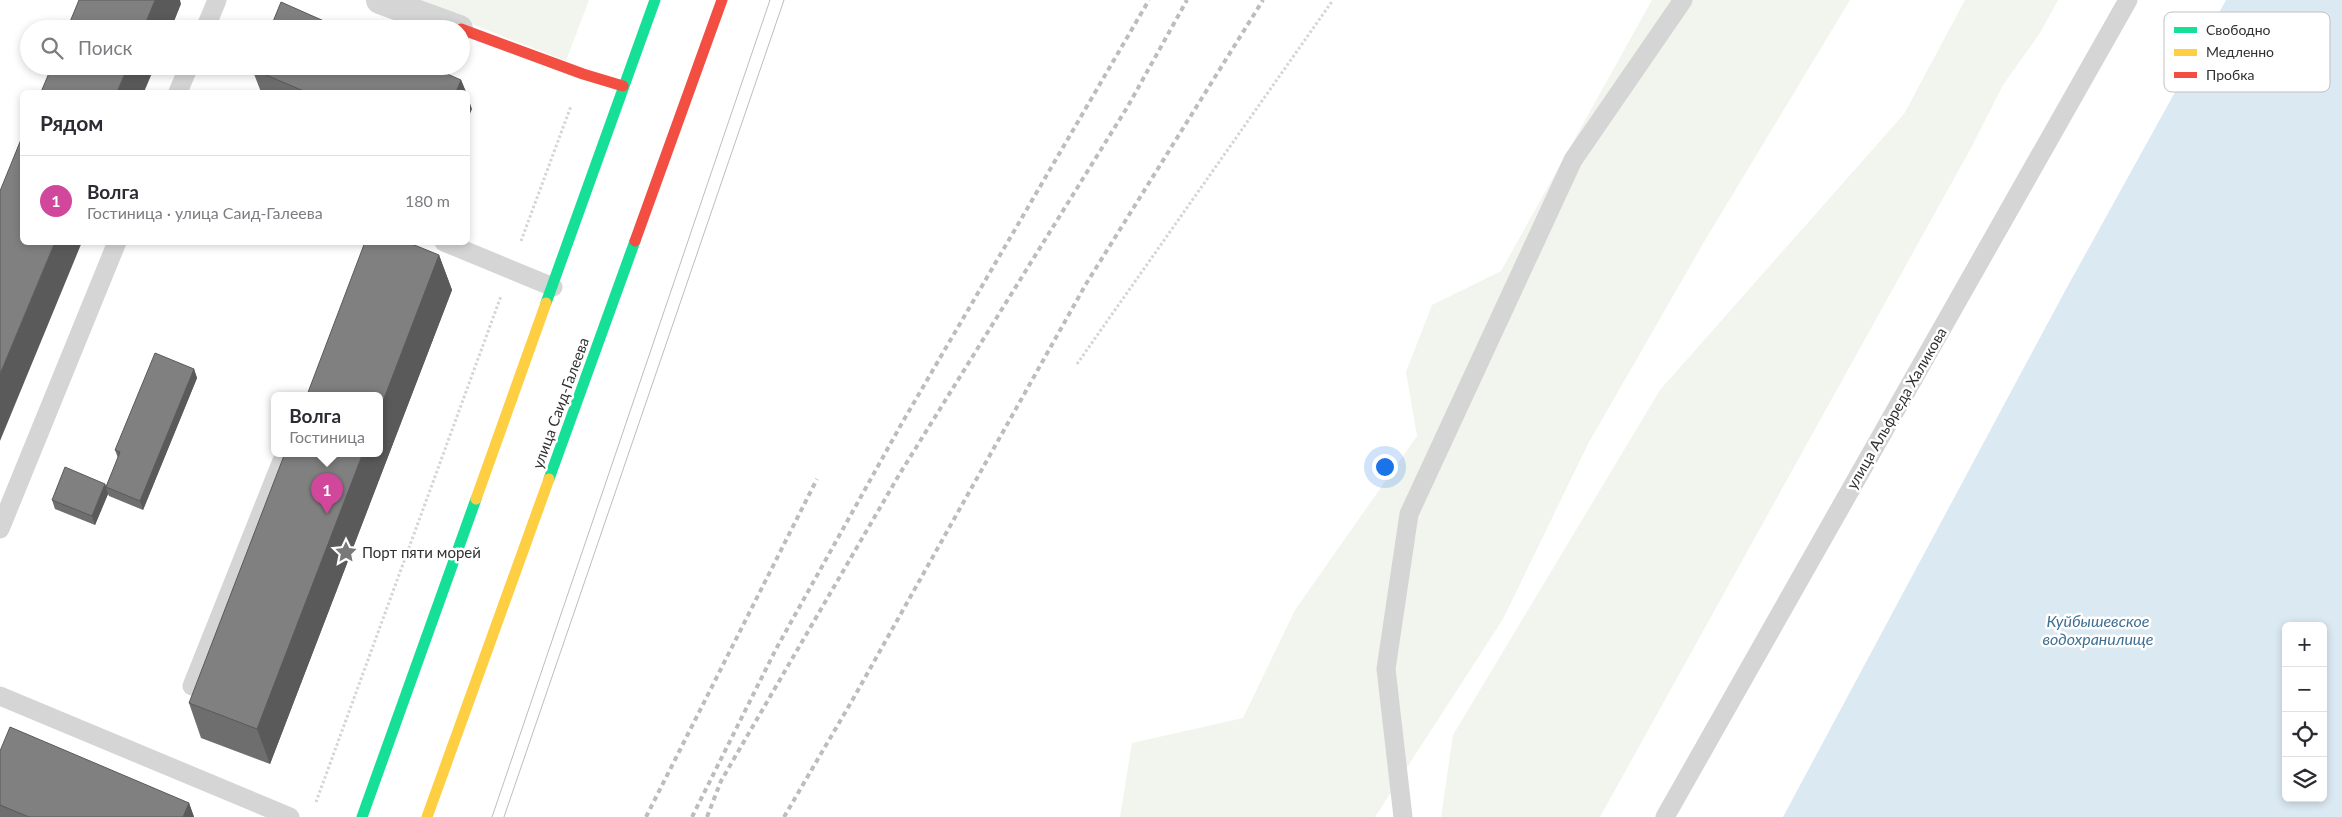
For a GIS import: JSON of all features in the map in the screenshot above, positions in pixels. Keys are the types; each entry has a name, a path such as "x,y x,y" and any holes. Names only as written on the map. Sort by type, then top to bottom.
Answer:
{"main road":[{"path":"362,817 554,287 623,86 655,0"},
{"name":"улица Саид-Галеева","path":"427,817 722,0"},
{"path":"470,33 583,74 623,86"}],"street":[{"path":"380,0 435,20"}],"lane":[{"path":"209,20 217,0"},
{"path":"1403,817 1386,669 1409,514 1573,160 1683,0"},
{"name":"улица Альфреда Халикова","path":"1665,817 2128,0"},
{"path":"179,90 185,75"},
{"path":"0,528 116,245"},
{"path":"452,245 554,287"},
{"path":"192,686 283,457"},
{"path":"0,696 290,817"}],"path":[{"path":"1077,364 1334,0"},
{"path":"314,808 571,106"}],"shaded area":[{"path":"411,0 589,0 566,61 470,23 470,20 462,20"},
{"path":"1652,0 1850,0 1704,242 1588,444 1503,619 1375,817 1120,817 1132,743 1243,718 1295,610 1417,436 1406,372 1432,305 1501,271"},
{"path":"1965,0 2058,0 2040,33 2003,85 1971,148 1600,817 1441,817 1453,735 1660,390 1904,114"}],"water":[{"name":"Куйбышевское водохранилище","path":"2226,0 2342,0 2342,817 1783,817 2065,291 2175,92 2330,92 2330,12 2219,12"}],"building":[{"path":"79,0 155,0 147,20 71,20"},
{"path":"281,2 322,20 274,20"},
{"path":"48,75 124,75 118,90 42,90"},
{"path":"266,75 450,75 461,80 457,90 301,90"},
{"path":"20,142 20,245 54,245 0,374 0,191"},
{"path":"364,245 414,245 439,255 383,401 383,392 308,392"},
{"path":"155,353 194,369 140,501 106,487 120,452 115,450"},
{"path":"283,457 361,457 257,729 189,703"},
{"path":"65,467 105,484 92,516 52,500"},
{"path":"10,727 189,803 183,817 29,817 0,805 0,751"}],"tram line":[{"path":"492,817 770,0"},
{"path":"504,817 784,0"}],"railway":[{"path":"692,817 776,649 902,423 1149,0"},
{"path":"707,817 721,781 899,475 1128,106 1187,0"},
{"path":"784,817 853,699 1086,284 1263,0"},
{"path":"646,817 817,479"}],"traffic: fast":[{"path":"546,303 655,0"},
{"path":"549,479 635,241"},
{"path":"362,817 476,499"}],"traffic: slow":[{"path":"476,499 546,303"},
{"path":"427,817 549,479"}],"traffic: jam":[{"path":"635,241 722,0"},
{"path":"470,32 583,74 623,86"}],"place":[{"name":"Волга","path":"327,514"},
{"name":"Порт пяти морей","path":"346,552"}]}
